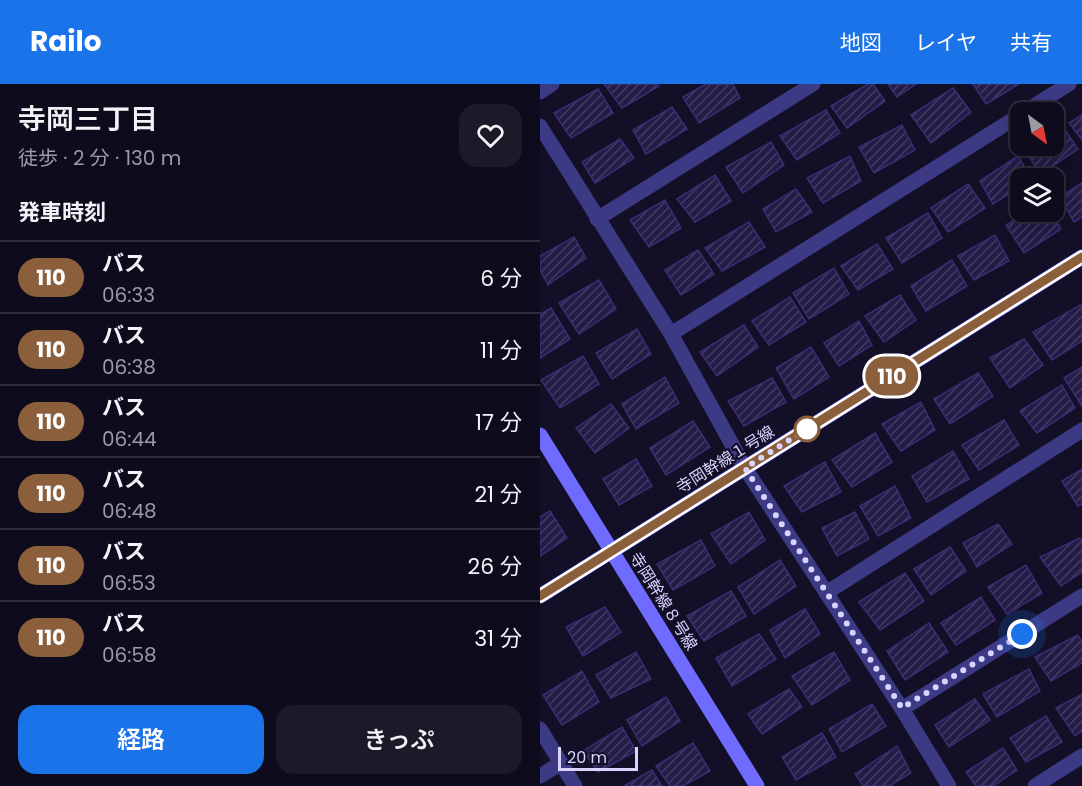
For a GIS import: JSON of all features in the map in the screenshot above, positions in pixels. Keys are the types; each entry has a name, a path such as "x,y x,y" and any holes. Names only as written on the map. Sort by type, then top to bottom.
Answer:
{"street":[{"path":"540,92 552,84"},
{"path":"597,219 813,84"},
{"path":"1041,102 1069,84"},
{"path":"670,334 1010,122"},
{"path":"540,126 670,334 745,468 902,708 949,786"},
{"name":"寺岡幹線１号線","path":"540,596 1080,261"},
{"path":"826,593 1082,430"},
{"name":"寺岡幹線８号線","path":"540,435 757,786"},
{"path":"902,708 1082,596"},
{"path":"540,729 575,786"},
{"path":"1035,786 1082,756"},
{"path":"540,776 561,763"}],"building":[{"path":"604,84 658,84 659,86 622,108"},
{"path":"706,84 733,84 740,98 699,123 683,97"},
{"path":"868,84 873,84 885,101 847,128 831,106"},
{"path":"888,84 916,84 897,97"},
{"path":"973,84 1019,84 986,104"},
{"path":"953,88 971,112 931,143 911,115"},
{"path":"598,89 613,113 571,138 554,113"},
{"path":"672,107 687,129 646,154 633,130"},
{"path":"826,110 840,133 797,160 780,136"},
{"path":"1082,115 1082,140 1069,123"},
{"path":"902,125 915,150 874,173 859,147"},
{"path":"1064,128 1078,149 1050,168 1037,168 1029,156 1064,156"},
{"path":"620,139 634,158 595,183 582,162"},
{"path":"771,142 784,165 743,193 726,167"},
{"path":"850,156 861,181 823,203 807,178"},
{"path":"1018,156 1025,168 1010,168 1010,193 993,204 980,181"},
{"path":"715,175 731,201 695,222 677,199"},
{"path":"1082,183 1082,217 1074,222 1064,204 1064,194"},
{"path":"968,184 985,208 948,232 931,208"},
{"path":"796,189 812,212 776,232 763,209"},
{"path":"665,200 681,228 649,247 630,220"},
{"path":"928,213 942,238 902,263 886,238"},
{"path":"749,222 765,247 722,271 705,248"},
{"path":"1011,222 1057,222 1061,229 1024,253 1006,225"},
{"path":"995,235 1009,261 974,280 958,256"},
{"path":"574,237 586,258 548,285 540,270 540,256"},
{"path":"877,244 893,269 858,290 841,266"},
{"path":"698,250 714,274 681,295 665,270"},
{"path":"952,260 967,286 926,311 911,286"},
{"path":"834,268 849,294 809,319 793,293"},
{"path":"599,280 616,309 579,334 559,303"},
{"path":"900,295 916,320 884,342 865,316"},
{"path":"790,297 806,322 769,345 752,321"},
{"path":"1082,304 1082,341 1052,360 1033,332"},
{"path":"551,308 570,339 540,358 540,314"},
{"path":"859,321 872,345 839,366 824,343"},
{"path":"744,325 758,347 717,376 700,352"},
{"path":"637,329 651,354 612,379 596,353"},
{"path":"1024,339 1043,365 1010,388 990,358"},
{"path":"811,347 829,377 794,399 776,368"},
{"path":"583,356 599,384 560,408 541,380"},
{"path":"1082,367 1082,406 1064,378"},
{"path":"978,373 993,396 950,424 934,399"},
{"path":"665,377 679,403 636,429 622,404"},
{"path":"772,378 786,402 744,426 728,401"},
{"path":"1062,385 1075,408 1037,433 1020,411"},
{"path":"921,402 935,430 901,451 882,424"},
{"path":"611,404 629,428 595,453 576,428"},
{"path":"1004,420 1019,445 979,470 962,445"},
{"path":"693,421 710,447 666,475 650,448"},
{"path":"875,433 892,462 852,487 832,460"},
{"path":"953,451 969,479 927,502 912,476"},
{"path":"636,459 652,486 619,505 603,479"},
{"path":"825,462 841,492 802,512 784,486"},
{"path":"1082,469 1082,504 1078,506 1062,481"},
{"path":"895,486 911,518 878,536 860,506"},
{"path":"550,511 567,538 540,556 540,517"},
{"path":"749,512 765,540 731,564 711,534"},
{"path":"855,512 869,539 837,556 822,528"},
{"path":"998,524 1012,544 977,567 963,543"},
{"path":"1080,538 1082,572 1061,586 1040,557"},
{"path":"701,540 715,566 673,590 657,564"},
{"path":"950,547 966,571 931,595 914,569"},
{"path":"780,560 796,586 754,614 738,587"},
{"path":"1026,565 1042,593 1007,614 988,587"},
{"path":"905,573 924,601 880,630 859,602"},
{"path":"731,591 746,616 704,641 687,616"},
{"path":"981,597 995,620 956,645 941,623"},
{"path":"605,607 621,632 583,656 566,627"},
{"path":"805,609 820,634 785,658 770,630"},
{"path":"929,623 948,652 905,680 887,651"},
{"path":"759,634 776,659 732,686 716,658"},
{"path":"1078,635 1082,642 1082,663 1051,681 1035,657"},
{"path":"636,652 651,679 611,698 596,675"},
{"path":"834,652 850,680 812,705 792,676"},
{"path":"1029,669 1040,691 997,717 983,694"},
{"path":"582,671 599,702 562,725 543,695"},
{"path":"789,689 802,707 762,734 748,714"},
{"path":"1082,694 1082,731 1075,736 1056,708"},
{"path":"666,697 680,721 642,746 627,720"},
{"path":"975,699 990,720 949,747 935,725"},
{"path":"872,704 886,726 842,752 829,729"},
{"path":"1046,716 1062,742 1026,762 1010,738"},
{"path":"622,727 636,751 598,772 583,751"},
{"path":"822,733 836,757 796,780 782,757"},
{"path":"693,743 710,771 683,786 670,786 656,766"},
{"path":"897,746 911,773 889,786 863,786 855,774"},
{"path":"1003,748 1017,770 993,786 976,786 966,772"},
{"path":"652,770 662,786 624,786"}],"bus line":[{"name":"110","path":"540,596 1082,257"}],"route":[{"path":"807,429 745,468 902,708 1022,634"}]}
